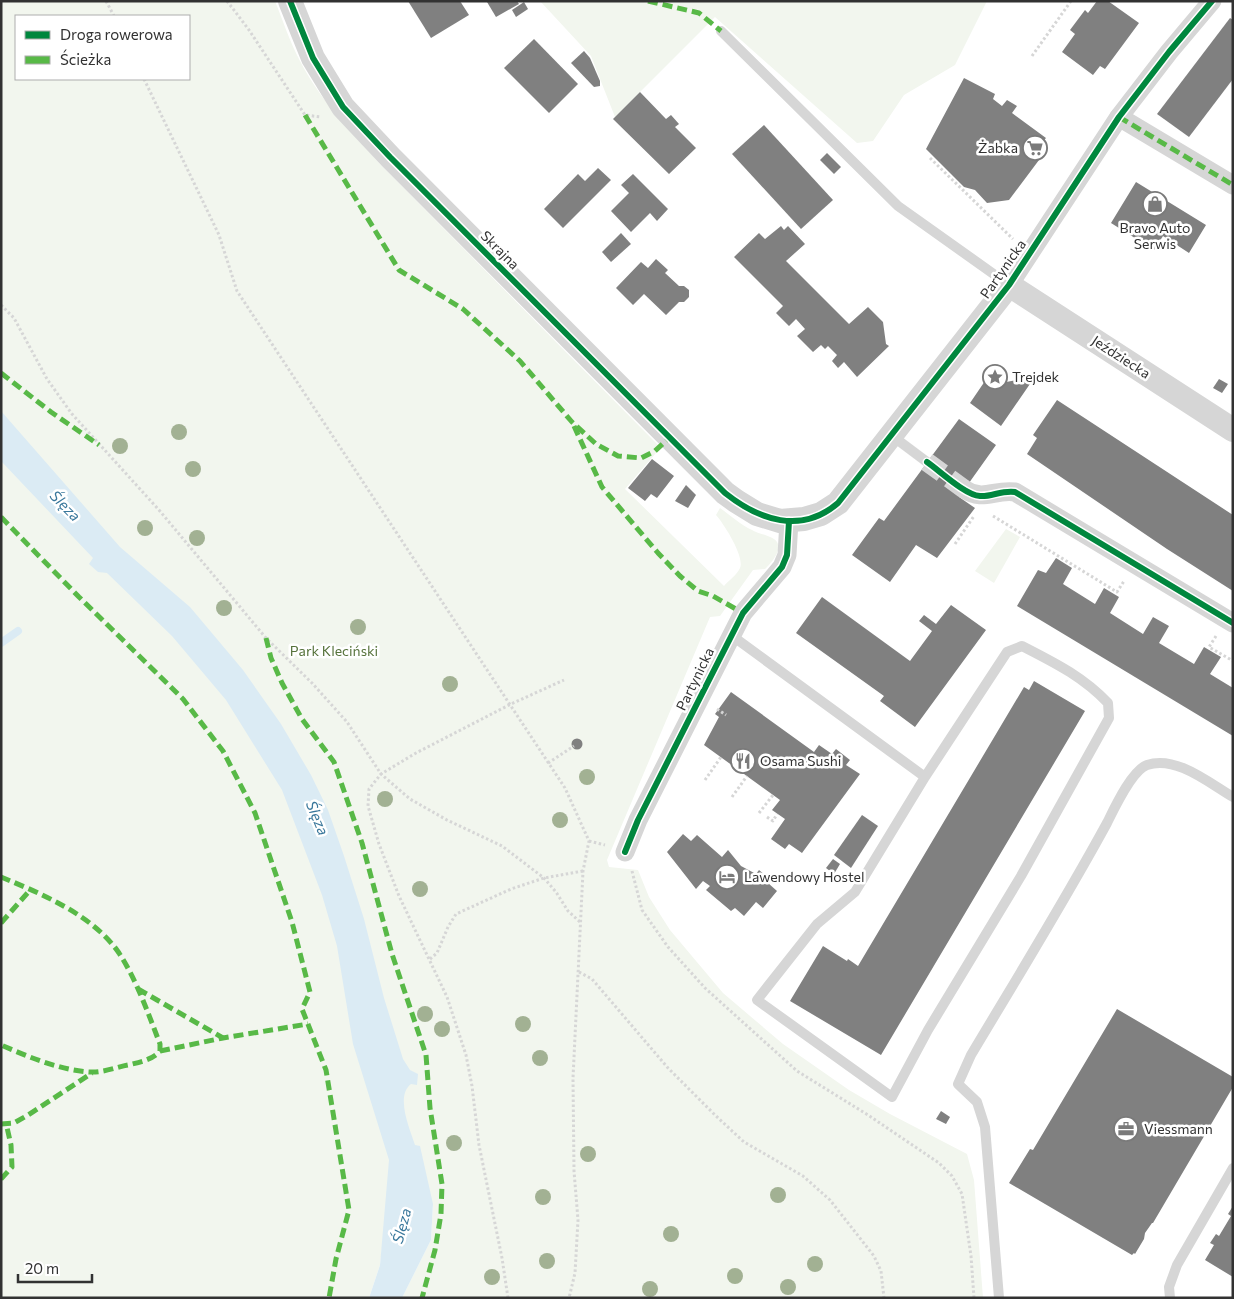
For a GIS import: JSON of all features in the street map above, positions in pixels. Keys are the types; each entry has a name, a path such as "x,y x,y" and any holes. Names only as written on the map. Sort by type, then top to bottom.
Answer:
{"street":[{"name":"Skrajna","path":"290,1 313,58 343,107 390,157 726,493"},
{"name":"Partynicka","path":"726,493 757,514 768,518 789,521 820,514 838,503 890,435 1119,117 1169,52 1212,1"},
{"path":"1119,117 1233,185"},
{"name":"Jeździecka","path":"1001,279 1233,430"},
{"path":"964,489 982,503 1006,491 1015,492 1233,623"},
{"name":"Partynicka","path":"625,852 638,820 743,613 782,566 787,555 789,521"}],"lane":[{"path":"721,31 898,206 1001,279"},
{"path":"890,435 927,462"},
{"path":"731,635 925,777"},
{"path":"1022,646 1066,668 1108,703 1110,718 1021,876 928,1030 892,1097 757,1000 817,924 855,892 925,777 1007,652 1022,646"},
{"path":"999,1298 985,1127 977,1102 958,1084 970,1055 1072,888 1117,804 1136,773 1144,765 1154,763 1172,764 1187,770 1233,797"},
{"path":"1170,1298 1169,1287 1177,1265 1233,1168"}],"path":[{"path":"106,1 113,15"},
{"path":"227,1 249,30 304,115 324,117 343,107"},
{"path":"1032,56 1071,1"},
{"path":"144,80 219,235 237,291 565,788 589,841 583,871 573,1078 574,1171 578,1220 575,1273 569,1298"},
{"path":"930,158 1014,239"},
{"path":"1001,279 1010,247 1018,232"},
{"path":"1,305 14,318 47,379 72,414 159,510 266,638 312,683 347,722 381,774 410,799 447,820 502,846 544,878 573,917 581,922"},
{"path":"955,544 982,503 1117,592 1124,581"},
{"path":"1211,643 1209,647 1233,660"},
{"path":"508,1298 502,1258 479,1145 472,1086 466,1055 447,997 399,896 379,844 368,806 369,789 381,774 416,753 511,704 564,680"},
{"path":"548,763 574,746"},
{"path":"705,780 721,757"},
{"path":"732,797 747,776"},
{"path":"759,813 773,795"},
{"path":"767,818 773,821 778,814"},
{"path":"589,841 625,852 642,910 668,947 705,988 797,1071 868,1115 939,1163 952,1176 962,1194 974,1298"},
{"path":"430,959 437,952 448,926 456,914 511,889 544,878 583,871"},
{"path":"579,972 592,979 668,1068 744,1142 803,1176 830,1200 874,1256 881,1271 884,1298"}],"green space":[{"name":"Park Kleciński","path":"1,1 275,1 300,61 326,102 347,128 380,164 659,446 656,453 625,489 724,586 739,571 741,563 733,541 716,515 720,508 748,528 777,542 778,550 768,566 765,569 753,570 720,616 710,617 607,860 609,867 638,870 649,897 670,930 723,993 783,1044 849,1090 890,1114 967,1154 974,1180 983,1298 402,1298 431,1240 433,1204 386,1211 380,1265 369,1298 1,1298"},
{"path":"540,1 987,1 955,65 904,95 873,141 857,143 715,17 615,117 591,56"},
{"path":"1006,529 1020,537 994,583 975,571"}],"water":[{"name":"Ślęza","path":"1,411 120,547 190,607 243,670 281,724 311,775 328,810 364,919 384,998 403,1059 410,1070 418,1074 417,1085 411,1084 406,1089 404,1104 407,1122 415,1145 420,1146 433,1204 431,1240 402,1298 369,1298 380,1265 389,1160 353,1044 337,946 322,895 282,790 226,700 172,636 107,573 98,572 89,564 93,558 1,461"}],"building":[{"path":"408,1 460,1 469,15 431,38"},
{"path":"517,1 519,4 496,17 487,2"},
{"path":"1097,1 1108,1 1139,23 1105,69 1100,66 1093,75 1062,52 1075,34 1070,30 1085,10 1088,13"},
{"path":"524,2 528,9 516,17 512,10"},
{"path":"1230,18 1233,20 1233,79 1189,137 1157,114"},
{"path":"534,39 578,84 549,113 504,68"},
{"path":"584,51 590,58 600,81 600,86 594,87 571,63"},
{"path":"964,78 995,94 993,99 1002,106 1007,100 1017,106 1012,113 1046,138 1040,145 1045,152 1009,200 987,203 975,190 964,187 926,149"},
{"path":"640,92 666,119 671,115 679,124 675,127 696,148 669,174 613,119"},
{"path":"764,125 833,200 801,229 732,154"},
{"path":"827,153 841,167 834,174 820,160"},
{"path":"598,168 611,180 563,228 544,209 578,174 585,181"},
{"path":"633,174 668,209 657,221 650,213 631,232 611,211 629,193 621,185"},
{"path":"1136,182 1206,225 1189,253 1163,236 1154,250 1111,223"},
{"path":"781,226 784,230 788,226 805,244 786,261 849,324 868,307 883,322 886,344 889,346 857,377 844,362 838,368 832,361 837,355 828,346 825,349 821,345 813,352 797,336 805,329 796,319 789,326 776,313 783,306 734,257 759,233 765,239"},
{"path":"621,233 631,244 611,262 602,252"},
{"path":"656,259 668,270 665,273 679,286 684,286 689,290 689,297 684,302 679,302 666,315 644,294 633,305 616,288 641,262 648,268"},
{"path":"1028,378 1032,381 1001,426 970,403 985,381 995,380 1001,383"},
{"path":"1219,379 1228,384 1222,393 1213,388"},
{"path":"1057,400 1233,515 1233,591 1167,549 1027,454 1037,438 1033,435"},
{"path":"959,419 996,445 959,497 975,508 937,558 916,545 890,582 852,555 879,518 884,521"},
{"path":"652,459 674,476 657,498 651,494 645,501 628,488"},
{"path":"686,485 696,495 688,508 675,501"},
{"path":"1056,558 1072,568 1063,584 1095,604 1104,588 1119,597 1110,613 1143,634 1153,617 1169,626 1159,643 1194,664 1204,647 1221,657 1210,674 1233,688 1233,736 1017,606 1038,570 1046,573"},
{"path":"822,597 910,661 932,631 919,621 924,615 936,624 951,605 986,630 915,727 880,701 884,696 796,633"},
{"path":"1034,681 1085,711 881,1055 790,1001 823,946 858,966 1024,687 1029,690"},
{"path":"731,692 814,752 819,745 832,754 836,749 850,760 846,765 860,774 802,853 789,844 785,849 771,839 785,819 772,810 780,800 704,745 719,717 715,714"},
{"path":"575,739 579,739 582,744 581,748 575,749 572,746 572,742"},
{"path":"862,815 878,826 851,868 834,855"},
{"name":"Lawendowy Hostel","path":"683,834 691,841 697,835 722,857 728,850 741,866 756,874 759,870 771,880 768,883 777,891 763,908 756,902 744,916 735,908 731,911 706,890 710,886 703,881 696,889 667,852"},
{"path":"833,859 840,864 834,874 826,868"},
{"path":"1117,1009 1233,1077 1233,1087 1153,1223 1145,1233 1144,1239 1135,1254 1132,1255 1009,1183 1030,1149 1033,1150"},
{"path":"941,1111 950,1117 946,1124 936,1119"},
{"path":"1233,1206 1233,1277 1205,1260 1214,1245 1210,1243 1216,1234 1219,1236 1231,1216 1228,1214"}],"waterway":[{"path":"1,643 18,631"}],"tunnel":[{"path":"927,462 964,489"}],"marked path":[{"path":"648,1 699,13 721,31"},
{"path":"305,115 399,270 463,309 520,361 572,422 596,444 618,456 641,458 655,451 669,438"},
{"path":"1119,117 1233,185"},
{"path":"1,373 51,412 99,445"},
{"path":"574,426 602,487 658,553 680,576 698,591 713,596 743,613"},
{"path":"1,517 183,699 223,751 255,813 292,922 310,992 302,1009 326,1070 349,1210 336,1259 329,1298"},
{"path":"266,638 271,658 282,683 302,719 334,762 362,843 392,954 426,1055 430,1108 442,1184 441,1214 435,1250 422,1298"},
{"path":"1,877 66,907 95,927 108,940 119,953 137,986 160,1044 160,1051 150,1059 141,1062 104,1071 90,1072 56,1066 1,1045"},
{"path":"1,923 31,889"},
{"path":"138,989 223,1038"},
{"path":"160,1051 308,1024"},
{"path":"1,1124 14,1123 92,1073"},
{"path":"1,1179 12,1167 11,1145 6,1123"}],"cycle path":[{"path":"290,1 313,58 343,107 390,157 725,493 752,510 766,516 780,520 795,521 810,519 824,513 838,503 1009,285 1119,117 1169,52 1212,1"},
{"path":"927,462 967,492 974,495 984,496 1015,492 1233,623"},
{"path":"625,852 638,820 743,613 782,567 787,555 789,521"}],"place":[{"name":"Żabka","path":"1035,148"},
{"name":"Bravo Auto Serwis","path":"1155,204"},
{"name":"Trejdek","path":"995,377"},
{"name":"Osama Sushi","path":"743,761"},
{"name":"Lawendowy Hostel","path":"727,877"},
{"name":"Viessmann","path":"1126,1129"}]}
